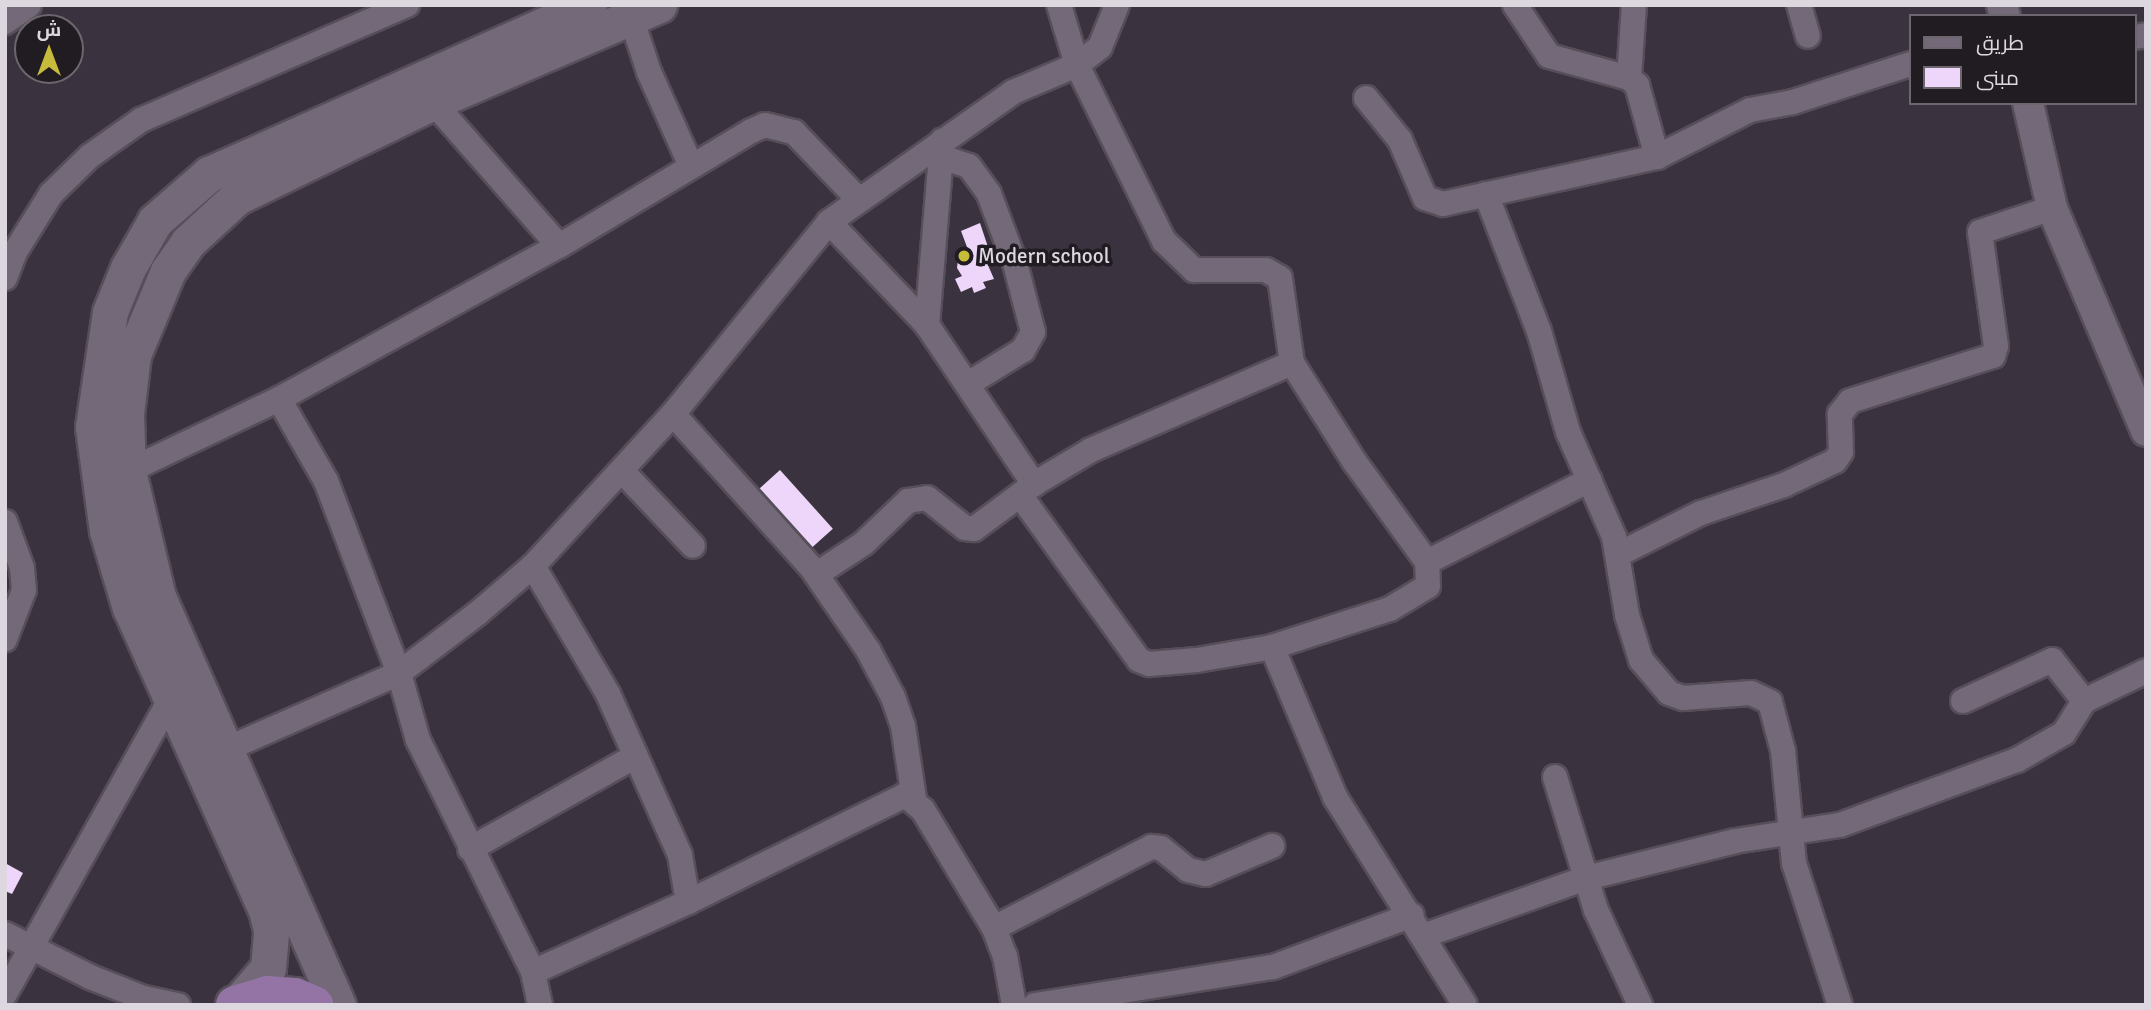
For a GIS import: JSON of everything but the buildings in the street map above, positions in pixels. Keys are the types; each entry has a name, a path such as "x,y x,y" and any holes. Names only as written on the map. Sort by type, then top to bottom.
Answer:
{"highway":[{"path":"237,1004 267,995 295,997 314,1005"}],"main road":[{"path":"237,1004 268,968 271,930 130,608 107,531 93,427 110,312 128,268 155,221 209,174 253,151 589,5"},
{"path":"338,1005 158,597 128,471 126,414 133,355 168,271 188,242 237,197 261,182 433,102 645,11"}],"street":[{"path":"5,22 29,5"},
{"path":"5,278 15,252 51,194 90,156 141,120 407,5"},
{"path":"829,222 927,325 968,384 1027,489 1139,660 1149,664 1197,660 1272,647 1413,599 1428,586 1427,562 1354,461 1292,363 1280,278 1266,270 1194,270 1177,256 1147,213 1077,65 1059,5"},
{"path":"227,749 400,673 533,566 673,414 829,222 941,148 1013,92 1077,65 1100,47 1117,5"},
{"path":"1515,5 1549,56 1629,78 1642,94 1657,157"},
{"path":"1629,78 1634,5"},
{"path":"1799,5 1808,36"},
{"path":"645,11 649,72 691,166"},
{"path":"1366,98 1400,140 1430,202 1443,204 1657,157 1749,110 1793,103 1910,64"},
{"path":"433,102 559,246"},
{"path":"2028,105 2052,208 2146,431"},
{"path":"128,471 279,399 559,246 751,131 781,126 794,132 859,200"},
{"path":"927,325 941,148"},
{"path":"941,148 969,166 985,186 1015,263 1032,332 1023,351 968,384"},
{"path":"1486,194 1539,331 1559,407 1619,554 1633,640 1654,679 1669,694 1683,698 1751,694 1769,699 1788,784 1788,832 1840,1005"},
{"path":"1619,554 1701,513 1784,485 1835,461 1841,452 1840,414 1850,401 1993,356 1996,346 1980,232 2052,208"},
{"path":"817,575 864,542 908,501 927,498 959,524 974,529 1027,489 1091,450 1292,363"},
{"path":"279,399 326,481 400,673 418,740 533,972 540,1005"},
{"path":"673,414 817,575 893,697 914,799 994,928 1005,956 1014,1005"},
{"path":"622,471 693,546"},
{"path":"1427,562 1589,480"},
{"path":"5,522 22,568 24,590 5,639"},
{"path":"533,566 608,694 683,862 688,902"},
{"path":"1272,647 1335,797 1419,925 1465,1005"},
{"path":"1963,701 2052,660 2084,701"},
{"path":"1035,1005 1273,967 1586,878 1788,832 1840,825 2017,760 2064,733 2078,717 2084,701 2146,671"},
{"path":"5,994 171,698"},
{"path":"470,849 636,756"},
{"path":"1555,777 1586,878 1640,1005"},
{"path":"533,972 688,902 892,797 905,795 914,799"},
{"path":"994,928 1151,847 1161,848 1188,870 1206,874 1272,846"},
{"path":"5,934 90,977 144,998 178,1005"},
{"path":"90,977 122,1005"}],"place":[{"name":"Modern school","path":"964,256"}]}
